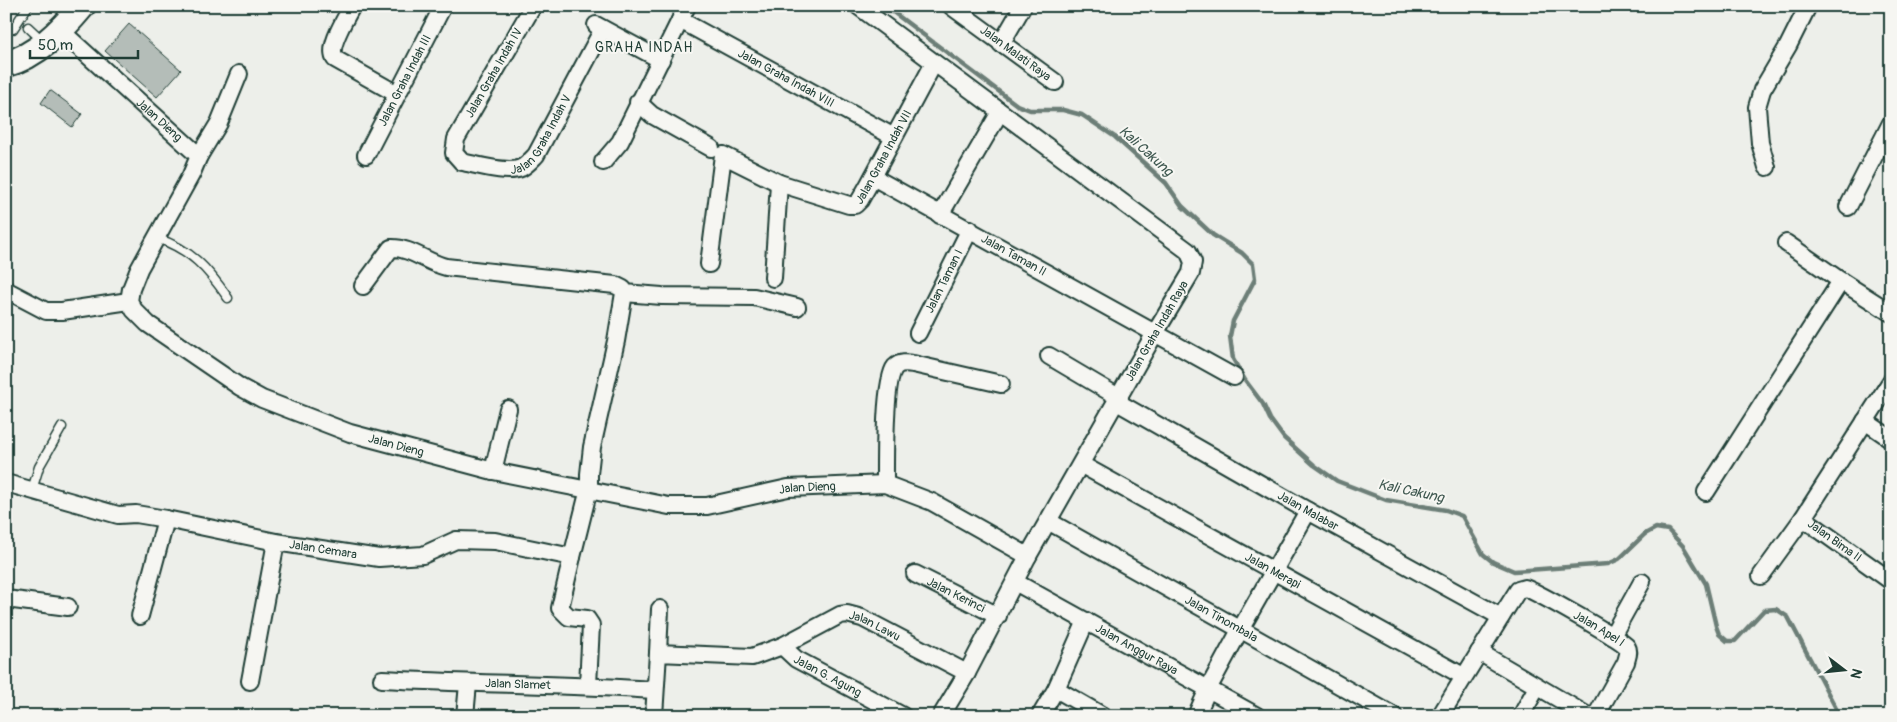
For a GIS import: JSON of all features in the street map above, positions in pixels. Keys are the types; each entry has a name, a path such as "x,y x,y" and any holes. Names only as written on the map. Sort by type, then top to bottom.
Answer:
{"main road":[{"path":"6,64 28,56 44,33 82,6"}],"street":[{"path":"352,6 333,44 332,55 335,59 397,94"},
{"name":"Jalan Graha Indah III","path":"366,155 443,6"},
{"name":"Jalan Graha Indah IV","path":"456,139 533,6"},
{"name":"Jalan Graha Indah Raya","path":"858,6 1188,251 1194,262 1191,273 1028,556 998,616 942,716"},
{"name":"Jalan Malati Raya","path":"951,6 1056,82"},
{"path":"1001,44 1023,6"},
{"path":"1767,167 1760,143 1757,106 1762,90 1788,46 1808,6"},
{"path":"603,162 620,142 683,13"},
{"name":"Jalan Graha Indah VIII","path":"683,13 894,137"},
{"name":"Jalan Graha Indah V","path":"456,139 454,153 462,162 510,170 522,168 536,155 600,27 660,60"},
{"name":"Jalan Dieng","path":"44,33 199,156"},
{"name":"Jalan Graha Indah VII","path":"638,102 652,115 717,152 779,183 849,205 855,205 860,200 873,177 934,63"},
{"path":"6,290 46,311 62,311 129,301 131,289 139,269 218,123 239,74"},
{"path":"940,215 1000,112"},
{"path":"1848,207 1891,123"},
{"path":"709,264 717,152"},
{"name":"Jalan Taman II","path":"873,177 940,215 970,229 1234,377"},
{"path":"773,278 779,183"},
{"name":"Jalan Taman I","path":"918,333 970,229"},
{"path":"1786,243 1891,313"},
{"path":"363,286 385,253 391,248 399,248 437,265 446,267 615,285 620,286 624,293 616,341 592,447 589,489 560,608 569,618 587,620 591,625 588,685"},
{"path":"1706,492 1841,281"},
{"path":"624,293 662,296 754,297 797,306"},
{"name":"Jalan Dieng","path":"129,301 134,310 148,324 240,387 262,399 350,433 492,471 669,506 707,506 788,488 885,484 932,502 1028,556"},
{"name":"Jalan Malabar","path":"1050,356 1118,400 1308,511 1501,617"},
{"path":"885,484 886,415 892,372 896,366 903,363 914,364 1001,384"},
{"path":"1761,576 1804,518 1891,381"},
{"path":"492,471 508,409"},
{"path":"1865,421 1891,439"},
{"name":"Jalan Merapi","path":"1082,465 1463,676"},
{"name":"Jalan Cemara","path":"6,483 118,515 136,514 276,542 380,558 423,555 456,540 495,541 572,557"},
{"path":"1196,716 1208,689 1240,630 1308,511"},
{"name":"Jalan Bima II","path":"1804,518 1891,581"},
{"path":"140,616 166,519"},
{"name":"Jalan Tinombala","path":"1048,521 1394,716"},
{"path":"250,681 276,542"},
{"name":"Jalan Kerinci","path":"915,574 998,616"},
{"name":"Jalan Anggur Raya","path":"1015,582 1258,716"},
{"path":"1612,636 1642,582"},
{"name":"Jalan Apel I","path":"1501,617 1518,590 1525,588 1612,636 1627,647 1629,653 1596,716"},
{"path":"6,599 68,607"},
{"path":"654,716 660,608"},
{"name":"Jalan Lawu","path":"782,646 840,615 847,614 862,618 967,673"},
{"path":"1440,716 1501,617"},
{"path":"1040,716 1056,689 1086,621"},
{"path":"658,653 752,657 782,646"},
{"name":"Jalan G. Agung","path":"782,646 796,659 903,716"},
{"path":"1479,652 1588,716"},
{"name":"Jalan Slamet","path":"382,679 468,684 588,685 655,690"},
{"path":"466,716 468,684"},
{"path":"1521,716 1537,687"},
{"path":"1056,689 1103,716"}],"lane":[{"path":"6,30 13,29 28,6"},
{"path":"156,238 178,246 196,259 213,276 228,298"},
{"path":"32,490 39,467 62,428"}],"building":[{"path":"129,24 181,70 157,97 105,51"},
{"path":"50,90 82,114 72,127 41,103"}],"waterway":[{"name":"Kali Cakung","path":"885,6 1017,105 1030,110 1063,110 1082,115 1115,137 1166,183 1182,206 1213,235 1242,253 1253,264 1255,279 1233,321 1230,336 1233,359 1284,438 1314,465 1337,481 1386,500 1446,510 1462,516 1483,554 1493,562 1514,571 1608,564 1619,559 1645,534 1656,528 1668,530 1683,546 1706,584 1719,634 1727,641 1735,641 1764,610 1776,609 1788,617 1840,716"}],"district":[{"name":"GRAHA INDAH","path":"644,47"}]}
